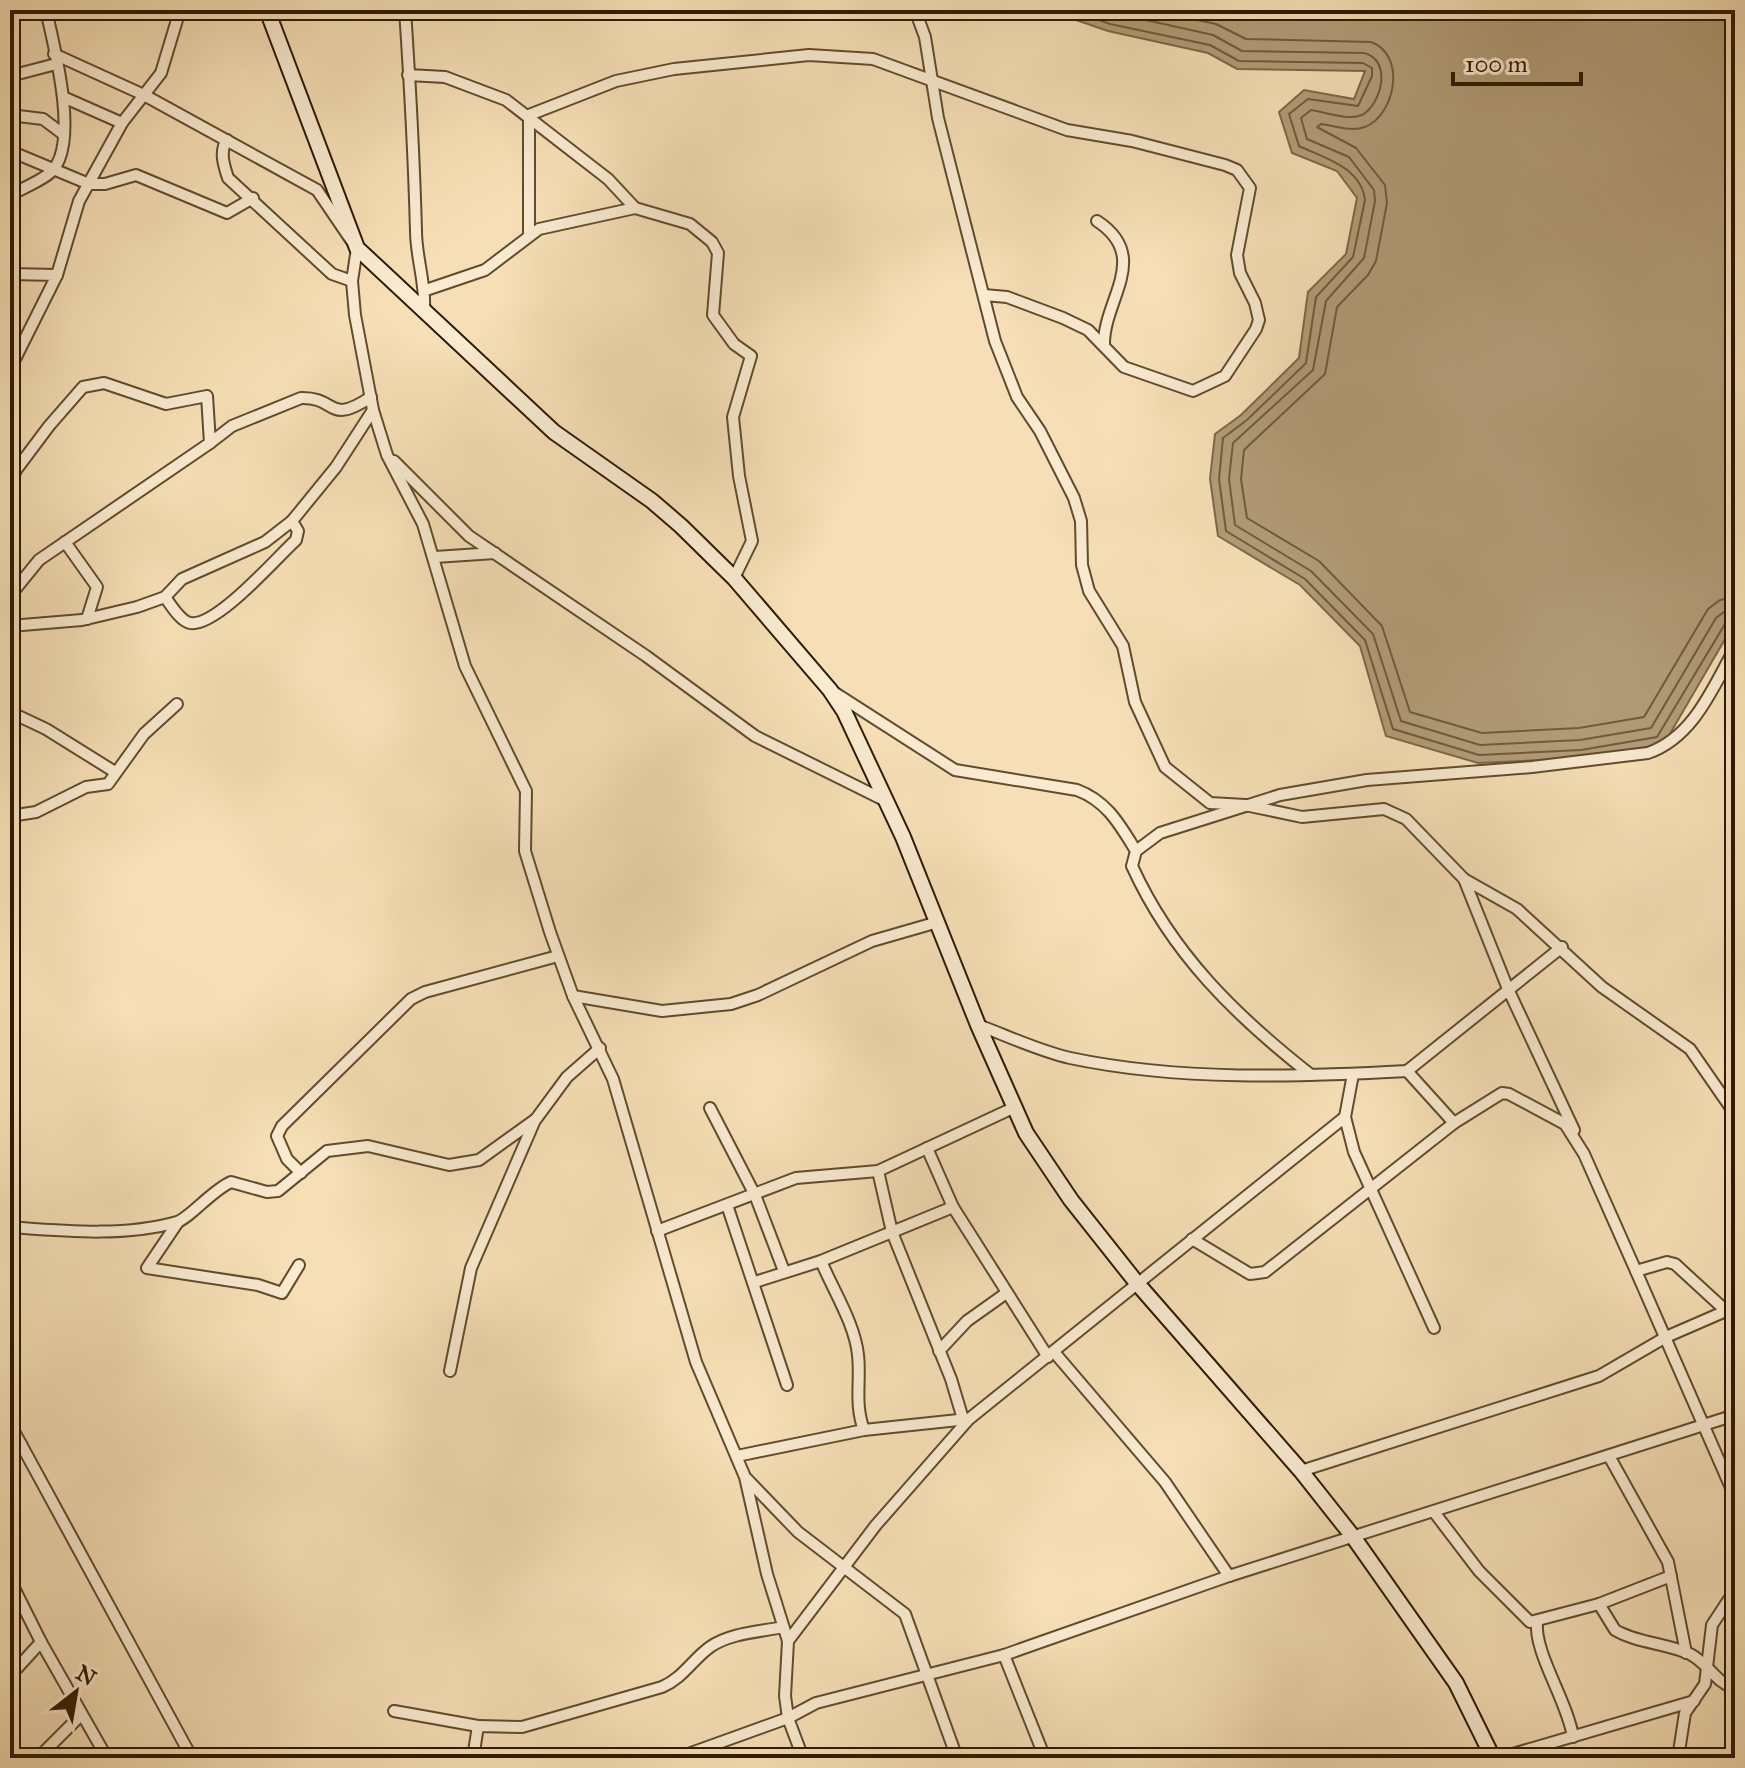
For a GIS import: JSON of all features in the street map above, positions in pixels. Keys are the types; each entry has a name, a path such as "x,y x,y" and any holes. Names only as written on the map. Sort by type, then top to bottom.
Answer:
{"street":[{"path":"10,194 53,171 61,154 63,97 46,10"},
{"path":"10,369 57,275 79,201 122,123 163,69 180,10"},
{"path":"267,10 356,245 352,281 373,410 387,455 423,524 465,666 526,791 525,851 558,956 573,996 613,1079 696,1362 745,1477 788,1641 784,1680 788,1718 803,1758"},
{"path":"405,10 415,146 416,234 426,290 424,311"},
{"path":"915,10 925,37 938,118 995,341 1017,397 1040,431 1074,498 1081,521 1082,565 1089,591 1123,646 1135,702 1165,767 1196,795 1210,803 1245,805 1302,817 1384,809 1394,812 1419,830 1464,879 1517,909 1562,947 1602,987 1690,1049 1735,1114"},
{"path":"529,115 616,81 747,59 809,55 873,59 1067,130 1132,141 1225,165 1237,170 1247,180 1250,188 1237,255 1240,273 1259,320 1246,348 1225,376 1193,391 1124,367 1088,330 1063,318 1007,297 984,295"},
{"path":"10,76 55,59 144,95 323,195 344,234 424,311 554,432 652,501 734,578 830,690 844,711 938,922 1013,1108 1071,1200 1136,1282 1301,1471 1354,1538 1456,1683 1496,1758 1694,1701"},
{"path":"408,75 445,77 506,100 608,179 635,208"},
{"path":"63,97 122,123"},
{"path":"10,115 43,119 63,134"},
{"path":"529,115 529,235"},
{"path":"227,140 223,145 228,178 332,274 352,281"},
{"path":"10,151 89,184 105,184 136,175 227,213 253,198"},
{"path":"426,290 485,270 539,229 635,208 690,224 712,242 718,253 713,315 734,344 751,356 733,417 739,476 752,541 734,578"},
{"path":"1097,221 1118,238 1122,257 1123,276 1103,330 1104,345"},
{"path":"10,274 57,275"},
{"path":"10,485 16,470 58,414 76,392 90,385 104,383 124,388 166,404 207,396 210,443"},
{"path":"371,397 339,412 301,398 232,426 39,560 12,589 11,625 87,619 165,597 175,583 265,542 292,521 336,467 373,410"},
{"path":"387,455 469,536 646,656 755,736 886,801"},
{"path":"165,597 188,622 201,621 213,614 238,599 296,540 298,531 292,521"},
{"path":"65,542 97,587 87,619"},
{"path":"435,557 495,553"},
{"path":"1311,1075 1236,1013 1185,957 1144,892 1132,866 1136,851 1160,833 1245,805 1356,781 1532,767 1648,753 1672,741 1695,718 1735,648"},
{"path":"830,690 955,770 1077,790 1095,797 1115,817 1136,851"},
{"path":"10,816 36,812 86,787 108,784 158,718 177,704"},
{"path":"10,712 46,729 115,772"},
{"path":"1464,879 1508,989 1735,1497"},
{"path":"573,996 662,1011 731,1004 758,995 872,941 938,922"},
{"path":"978,1025 1067,1058 1128,1068 1311,1075 1407,1071 1562,947"},
{"path":"301,1173 287,1159 277,1136 282,1126 411,999 425,992 558,956"},
{"path":"450,1371 471,1268 536,1119 567,1077 600,1048"},
{"path":"1407,1071 1454,1123"},
{"path":"1353,1074 1345,1117 1354,1152 1434,1328"},
{"path":"1192,1239 1256,1275 1290,1255 1454,1123 1496,1095 1509,1094 1552,1115 1577,1140"},
{"path":"710,1108 755,1195 784,1271"},
{"path":"657,1231 796,1178 878,1171 1013,1108"},
{"path":"788,1641 842,1568 966,1419 1051,1355 1136,1282 1345,1117"},
{"path":"299,1265 282,1293 231,1280 147,1268 178,1222 209,1194 231,1182 267,1192 278,1191 327,1151 368,1146 449,1165 479,1160 536,1119"},
{"path":"927,1148 953,1207 1005,1294 1051,1355 1165,1482 1229,1576"},
{"path":"878,1171 892,1232 966,1419"},
{"path":"727,1205 787,1385"},
{"path":"755,1282 821,1261 953,1207"},
{"path":"10,1227 125,1231 178,1222"},
{"path":"821,1261 855,1338 858,1355 857,1405 864,1430"},
{"path":"1301,1471 1599,1376 1666,1337 1730,1308 1675,1264 1667,1262 1636,1271"},
{"path":"939,1351 967,1321 1005,1294"},
{"path":"677,1758 788,1718 816,1703 1004,1655 1229,1576 1735,1415"},
{"path":"737,1456 864,1430 966,1419"},
{"path":"10,1424 192,1758"},
{"path":"10,1455 21,1444"},
{"path":"1609,1456 1645,1518 1671,1576 1686,1653"},
{"path":"745,1477 798,1532 842,1568 887,1597 905,1614 957,1758"},
{"path":"1434,1512 1502,1596 1524,1618 1537,1622 1599,1604 1671,1576"},
{"path":"10,1580 41,1642 107,1758"},
{"path":"1678,1758 1681,1725 1705,1684 1712,1625 1735,1590"},
{"path":"1599,1604 1621,1634 1686,1653 1706,1664 1719,1683 1735,1689"},
{"path":"1537,1622 1538,1644 1566,1704 1573,1737"},
{"path":"394,1711 478,1726 522,1727 662,1687 675,1681 706,1650 723,1639 783,1627"},
{"path":"10,1676 41,1642"},
{"path":"1004,1655 1045,1758"},
{"path":"38,1758 81,1715"},
{"path":"473,1758 478,1726"}],"water":[{"path":"1047,10 1735,10 1735,622 1664,744 1583,758 1478,763 1386,736 1360,646 1300,585 1218,536 1210,479 1215,434 1241,415 1299,358 1308,292 1346,254 1357,198 1337,171 1292,153 1279,112 1304,90 1354,99 1365,71 1237,69 1208,53 1108,31"}]}
